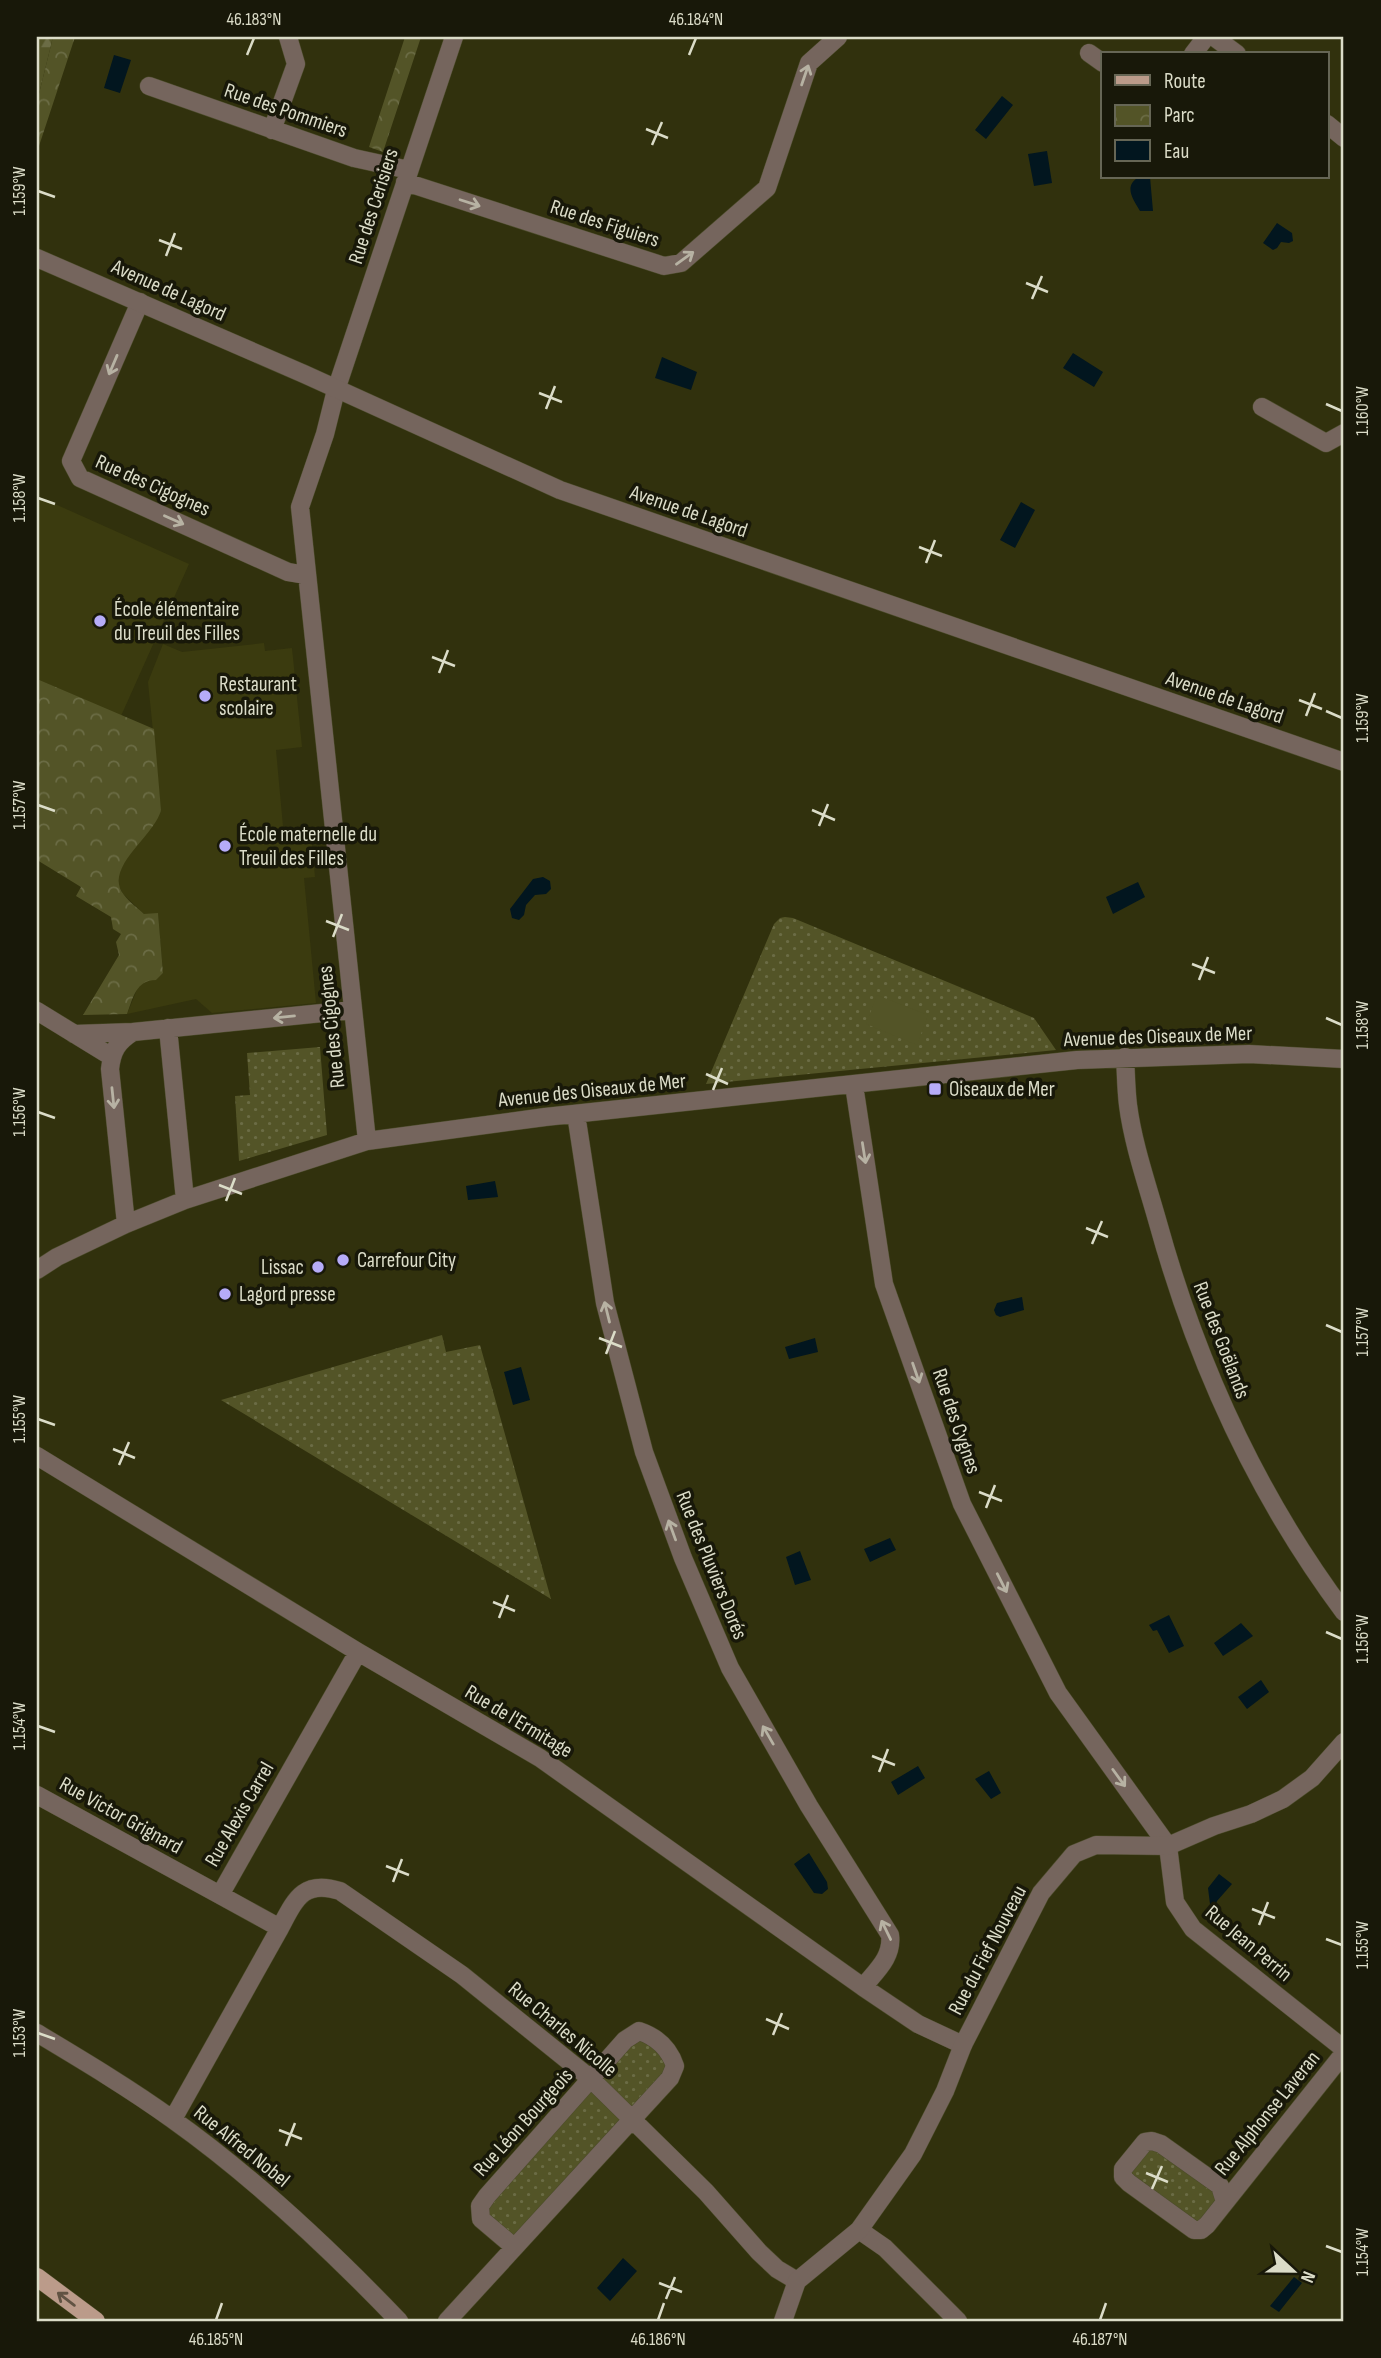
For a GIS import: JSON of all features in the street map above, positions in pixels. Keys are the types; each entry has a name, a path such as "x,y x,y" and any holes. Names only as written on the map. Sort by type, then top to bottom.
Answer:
{"main road":[{"path":"37,2277 96,2321"}],"street":[{"path":"272,130 296,64 288,37"},
{"name":"Rue des Cerisiers","path":"336,390 454,37"},
{"name":"Rue des Figuiers","path":"407,176 664,266 672,266 681,263 767,188 809,63 838,37"},
{"path":"1195,52 1206,37"},
{"path":"1214,37 1234,52"},
{"name":"Rue des Pommiers","path":"149,86 354,158 391,164 407,176"},
{"path":"1328,125 1344,138"},
{"name":"Avenue de Lagord","path":"37,258 560,490 1344,762"},
{"name":"Rue des Cigognes","path":"140,302 71,461 79,478 288,572 306,575"},
{"name":"Rue des Cigognes","path":"336,390 325,434 300,507 367,1141"},
{"path":"1262,407 1325,443 1344,433"},
{"path":"74,1034 133,1032 352,1010"},
{"path":"37,1011 112,1057"},
{"path":"168,1028 185,1200"},
{"path":"125,1224 110,1069 112,1057 122,1039 133,1032"},
{"name":"Avenue des Oiseaux de Mer","path":"37,1270 57,1257 125,1224 185,1200 367,1141 576,1114 1077,1060 1249,1054 1344,1059"},
{"name":"Rue des Goëlands","path":"1125,1057 1128,1106 1186,1317 1223,1407 1258,1480 1311,1568 1344,1612"},
{"name":"Rue des Cygnes","path":"854,1085 884,1284 962,1504 1058,1693 1168,1846"},
{"name":"Rue des Pluviers Dorés","path":"576,1114 605,1303 644,1452 683,1558 730,1668 809,1806 890,1935 892,1947 887,1958 863,1987"},
{"name":"Rue de l'Ermitage","path":"37,1457 358,1652 540,1758 863,1987 918,2024 963,2045"},
{"name":"Rue Alexis Carrel","path":"280,1928 220,1895 358,1652"},
{"name":"Rue du Fief Nouveau","path":"797,2281 859,2230 913,2154 945,2091 963,2045 1041,1893 1074,1854 1096,1845 1168,1846 1283,1799 1312,1778 1344,1742"},
{"name":"Rue Victor Grignard","path":"37,1795 220,1895"},
{"name":"Rue Jean Perrin","path":"1168,1846 1175,1902 1193,1929 1344,2051"},
{"name":"Rue Charles Nicolle","path":"280,1928 296,1899 303,1892 322,1886 340,1891 462,1975 591,2079 706,2192 759,2252 777,2269 797,2281"},
{"path":"173,2119 280,1928"},
{"name":"Rue Léon Bourgeois","path":"447,2321 670,2078 675,2066 671,2053 651,2035 639,2031 625,2040 480,2206 481,2219 514,2247"},
{"name":"Rue Alfred Nobel","path":"37,2033 173,2119 271,2197 399,2321"},
{"name":"Rue Alphonse Laveran","path":"1225,2202 1220,2186 1161,2144 1152,2141 1145,2141 1123,2169 1123,2177 1129,2183 1194,2230 1201,2230 1207,2225 1344,2051"},
{"path":"859,2230 886,2248 958,2321"},
{"path":"783,2321 797,2281"}],"shaded area":[{"name":"École élémentaire du Treuil des Filles","path":"37,496 189,564 121,716 37,679"},
{"name":"École maternelle du Treuil des Filles","path":"264,643 265,651 292,648 302,747 276,750 284,837 311,834 315,877 304,878 316,1003 212,1013 196,999 127,1014 138,987 146,980 156,980 163,973 158,914 144,914 123,894 119,886 119,874 123,864 161,810 148,682 163,644 182,652"}],"green space":[{"path":"37,37 53,37 37,102"},
{"path":"53,37 75,37 37,152 37,102"},
{"path":"405,37 421,37 383,152 369,147"},
{"path":"37,679 154,729 161,810 157,820 124,863 119,885 126,898 144,914 158,913 163,973 156,980 140,987 127,1014 83,1015 119,955 116,942 121,934 113,929 111,917 76,896 81,887 37,860"},
{"path":"785,917 1034,1018 1056,1050 706,1084 774,924"},
{"path":"877,995 928,1015 917,1045 866,1024"},
{"path":"320,1047 327,1135 239,1161 235,1096 250,1095 247,1053"},
{"path":"442,1335 446,1352 480,1345 551,1599 221,1400"},
{"path":"639,2031 675,2066 514,2247 481,2219 487,2196"},
{"path":"1145,2142 1223,2191 1201,2230 1123,2177"}],"water":[{"path":"114,55 131,60 120,93 104,88"},
{"path":"1002,96 1013,105 986,139 975,130"},
{"path":"1047,151 1052,183 1034,186 1028,154"},
{"path":"1138,178 1150,178 1153,211 1140,211 1130,189"},
{"path":"1277,223 1292,233 1293,241 1281,242 1273,250 1263,243"},
{"path":"1073,353 1103,372 1094,387 1063,368"},
{"path":"662,357 697,372 691,390 655,378"},
{"path":"1021,502 1035,510 1015,548 1000,540"},
{"path":"543,877 550,881 551,889 546,894 535,895 526,905 524,915 519,920 512,918 510,909 533,879"},
{"path":"1138,882 1145,897 1113,914 1106,897"},
{"path":"495,1181 498,1197 468,1200 466,1186"},
{"path":"1022,1297 1024,1310 1000,1317 996,1315 994,1310 997,1303"},
{"path":"815,1338 818,1352 789,1359 785,1347"},
{"path":"521,1367 530,1400 513,1405 504,1372"},
{"path":"890,1538 896,1550 870,1562 864,1549"},
{"path":"800,1551 811,1580 795,1585 786,1557"},
{"path":"1169,1615 1184,1646 1169,1653 1157,1630 1153,1631 1149,1625"},
{"path":"1241,1623 1253,1636 1223,1656 1214,1643"},
{"path":"1261,1680 1269,1692 1247,1709 1238,1697"},
{"path":"918,1766 925,1778 898,1795 891,1782"},
{"path":"989,1771 1001,1793 991,1799 975,1779"},
{"path":"809,1853 827,1882 828,1889 822,1894 814,1893 794,1864"},
{"path":"1219,1874 1232,1884 1217,1901 1214,1911 1210,1904 1208,1888"},
{"path":"623,2258 637,2271 610,2301 597,2288"},
{"path":"1294,2277 1302,2283 1279,2312 1270,2306"}],"place":[{"name":"École élémentaire du Treuil des Filles","path":"100,621"},
{"name":"Restaurant scolaire","path":"205,696"},
{"name":"École maternelle du Treuil des Filles","path":"225,846"},
{"name":"Oiseaux de Mer","path":"935,1089"},
{"name":"Carrefour City","path":"343,1260"},
{"name":"Lissac","path":"318,1267"},
{"name":"Lagord presse","path":"225,1294"}]}
